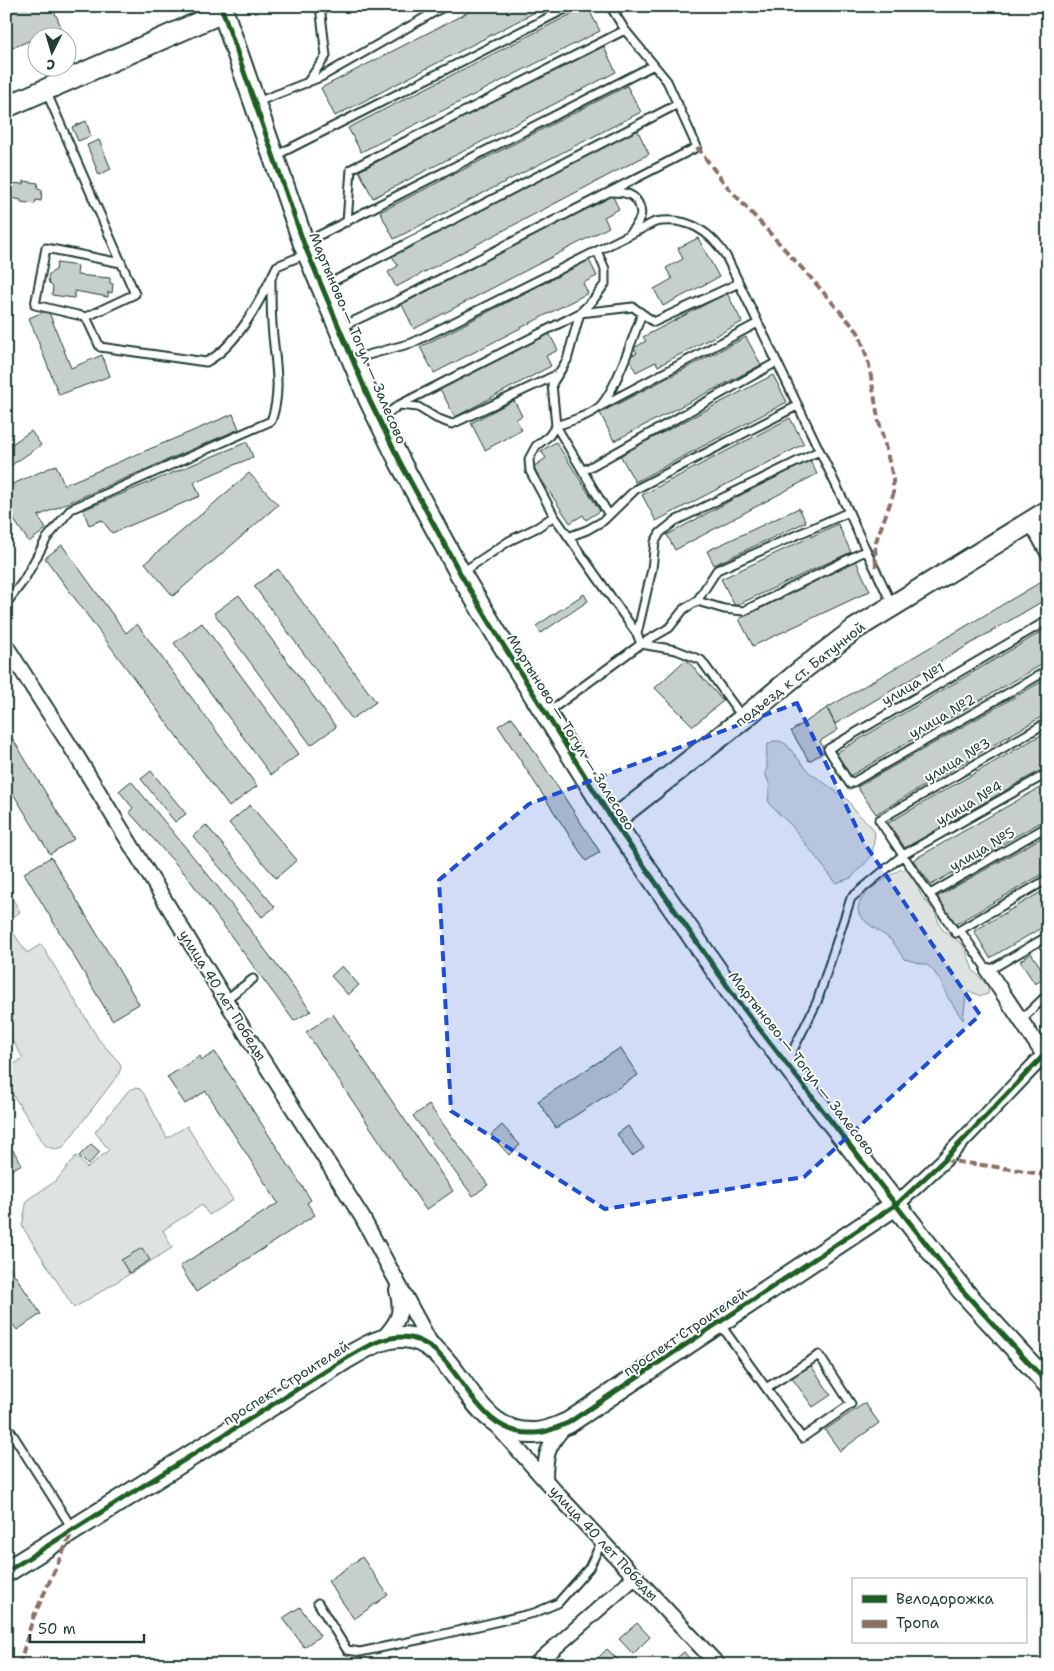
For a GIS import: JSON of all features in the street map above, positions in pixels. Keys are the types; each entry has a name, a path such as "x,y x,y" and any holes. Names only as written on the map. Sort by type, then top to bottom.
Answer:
{"street":[{"name":"Мартыново — Тогул — Залесово","path":"222,9 306,249 352,359 401,464 460,573 545,714 613,821 737,1000 962,1290 1048,1384"},
{"path":"6,108 222,9"},
{"name":"подъезд к ст. Батунной","path":"613,821 743,719 802,669 855,629 1048,512"},
{"path":"1031,522 1048,554"},
{"name":"улица 40 лет Победы","path":"6,646 76,755 225,1000 362,1216 433,1348"},
{"path":"897,1204 944,1160 1045,1049 1021,1020 988,971"},
{"name":"проспект Строителей","path":"6,1572 344,1359 381,1341 402,1337 416,1339 433,1348 492,1420 508,1429 522,1433 543,1432 568,1423 897,1204"},
{"path":"381,1341 397,1322 400,1311 400,1300 393,1274"},
{"name":"улица 40 лет Победы","path":"492,1420 545,1480 718,1665"},
{"path":"545,1480 545,1464 549,1446 568,1423"},
{"path":"535,1665 636,1576"}],"lane":[{"path":"307,83 326,56 320,6"},
{"path":"254,103 329,73 444,6"},
{"path":"273,157 572,6"},
{"path":"339,328 398,301 697,147 667,81 625,30 610,6"},
{"path":"346,222 351,169 625,30"},
{"path":"86,317 100,347 206,362 231,342 258,304 277,266 346,222 654,65"},
{"path":"46,90 135,294 86,317 35,305 46,248 121,263"},
{"path":"322,287 678,104"},
{"path":"610,192 624,192 634,196 638,204 641,212 639,220 627,236"},
{"path":"352,359 412,343 655,222 666,220 698,227 709,234 718,244 739,283 849,512 865,551 876,567 892,606"},
{"path":"597,251 605,269 605,284 580,314 567,360 552,384 556,426 608,515"},
{"path":"6,604 24,580 47,538 70,509 271,422 276,410 277,369 272,325 271,278"},
{"path":"384,428 387,414 399,405 580,314 633,308 654,322 739,283"},
{"path":"599,407 612,389 642,314"},
{"path":"641,644 637,634 554,516 530,471 529,459 536,446 549,436 556,426 589,413 758,324"},
{"path":"583,471 777,362"},
{"path":"399,405 418,407 436,418 452,424 559,373"},
{"path":"568,537 587,530 603,521 636,489 797,406"},
{"path":"637,634 652,569 655,542 660,533 674,520 819,451"},
{"path":"545,714 641,644 669,628 684,609 698,602 717,570 849,512"},
{"path":"460,573 508,541 538,527 554,516"},
{"path":"698,602 724,609 744,611 865,551"},
{"name":"улица №1","path":"850,784 828,749 1048,620"},
{"path":"641,644 676,650 701,660 743,719"},
{"name":"улица №2","path":"850,784 1048,670"},
{"name":"улица №3","path":"903,855 879,820 1048,722"},
{"name":"улица №4","path":"787,1063 817,1002 851,898 903,855 1048,773"},
{"name":"улица №5","path":"930,894 1048,826"},
{"path":"903,855 956,933 1048,879"},
{"path":"960,930 988,971 1048,936"},
{"path":"225,1000 253,979"},
{"path":"1021,1020 1048,994"},
{"path":"720,1323 766,1388 802,1438 851,1404 819,1355 766,1388"},
{"path":"6,1424 73,1530"},
{"path":"318,1603 347,1650 360,1652 417,1640 534,1613 558,1603 589,1568 602,1541"}],"highlighted area":[{"path":"797,703 863,841 980,1015 804,1177 605,1209 451,1111 439,880 529,804"}],"shaded area":[{"path":"773,741 780,741 786,744 809,772 848,800 855,811 871,826 875,833 872,856 851,878 836,883 791,825 772,807 768,800 770,786 765,773 768,744"},
{"path":"901,869 907,871 916,882 921,895 935,912 940,926 961,943 966,950 973,970 989,987 988,994 981,996 969,991 966,996 963,1020 933,970 927,965 904,959 891,940 869,924 859,913 858,907 866,893"},
{"path":"6,887 20,912 6,922"},
{"path":"6,922 27,953 41,944 99,1040 120,1063 121,1068 118,1075 63,1147 58,1149 45,1145 6,1084 6,1070 23,1058 6,1030"},
{"path":"140,1089 144,1094 167,1138 187,1126 233,1200 209,1215 202,1205 163,1230 172,1248 74,1308 22,1226 27,1200 56,1181 76,1156 87,1168 109,1150 95,1132 129,1090"}],"building":[{"path":"25,6 52,6 61,27 28,28 28,41 10,49 6,40 6,15"},
{"path":"480,6 547,6 335,116 321,88"},
{"path":"587,6 600,31 361,152 348,128"},
{"path":"603,45 616,72 373,198 359,171"},
{"path":"627,86 641,112 394,239 380,212"},
{"path":"86,121 91,136 78,141 72,127"},
{"path":"636,127 649,154 396,287 388,272 398,266 392,256"},
{"path":"99,140 111,169 99,175 87,145"},
{"path":"24,181 38,183 37,189 42,190 41,201 36,200 35,204 6,197 6,183 24,184"},
{"path":"611,193 619,209 604,217 609,227 414,329 401,303"},
{"path":"698,238 719,277 663,306 654,289 672,279 666,268 683,259 678,248"},
{"path":"589,260 597,276 583,283 588,293 434,373 420,347"},
{"path":"57,263 78,266 77,275 110,278 110,283 113,284 112,293 108,292 108,297 75,291 74,298 52,295 53,287 48,279 49,274 56,270"},
{"path":"727,293 742,322 658,366 656,362 636,372 628,357 637,353 634,348 646,341 643,337"},
{"path":"48,310 71,368 102,355 110,376 59,395 29,318"},
{"path":"549,333 558,350 546,356 551,366 455,417 440,389"},
{"path":"746,337 761,365 614,441 600,413"},
{"path":"773,375 787,402 635,482 620,455"},
{"path":"514,400 522,416 516,419 522,430 485,450 471,423"},
{"path":"233,414 239,429 38,516 46,529 29,542 6,508 6,487 56,465 64,485"},
{"path":"790,418 804,444 656,521 642,495"},
{"path":"31,431 41,445 6,469 6,448"},
{"path":"247,442 253,457 194,482 200,496 112,533 102,520 89,525 83,510"},
{"path":"556,442 600,511 586,520 583,515 570,523 533,467 546,458 541,451"},
{"path":"809,458 817,474 675,550 667,535"},
{"path":"249,473 278,505 173,596 145,563"},
{"path":"799,508 806,522 714,565 707,551"},
{"path":"838,524 851,552 735,606 721,579"},
{"path":"62,545 126,633 137,624 257,786 229,807 45,558"},
{"path":"856,561 870,591 753,646 739,619"},
{"path":"278,569 376,702 352,719 254,586"},
{"path":"1046,579 1048,582 1048,598 835,724 827,708"},
{"path":"584,594 588,601 541,633 536,626"},
{"path":"239,595 336,727 311,745 214,613"},
{"path":"202,623 299,754 271,775 174,643"},
{"path":"1048,628 1048,661 850,776 836,753"},
{"path":"686,659 723,701 693,726 655,688"},
{"path":"1048,678 1048,713 876,814 857,787"},
{"path":"827,708 838,730 820,741 825,752 809,761 791,731"},
{"path":"512,717 600,852 586,861 498,726"},
{"path":"6,728 74,839 50,854 6,782"},
{"path":"1048,731 1048,766 905,848 888,823"},
{"path":"151,771 186,814 175,822 141,779"},
{"path":"131,781 218,887 311,1011 294,1021 186,875 129,812 133,808 119,791"},
{"path":"1048,783 1048,818 931,885 913,860"},
{"path":"250,805 297,860 276,878 229,823"},
{"path":"206,825 275,907 262,917 193,836"},
{"path":"1048,834 1048,871 956,924 937,897"},
{"path":"51,857 139,1004 112,1020 24,873"},
{"path":"1048,888 1048,924 990,958 974,931"},
{"path":"1031,953 1047,977 1035,984 1020,961"},
{"path":"342,966 359,985 348,995 331,976"},
{"path":"333,1014 453,1191 426,1210 306,1032"},
{"path":"620,1048 638,1075 556,1128 538,1101"},
{"path":"215,1052 311,1200 307,1203 315,1215 196,1292 180,1266 278,1203 206,1091 185,1104 167,1077 200,1056 202,1060"},
{"path":"429,1105 488,1185 473,1196 413,1116"},
{"path":"502,1125 520,1145 509,1155 491,1135"},
{"path":"628,1126 644,1148 632,1156 617,1134"},
{"path":"6,1140 22,1164 6,1173"},
{"path":"91,1144 100,1152 88,1165 79,1156"},
{"path":"142,1248 150,1260 129,1273 121,1260"},
{"path":"6,1262 41,1314 17,1330 6,1315"},
{"path":"810,1364 831,1395 813,1407 791,1377"},
{"path":"865,1403 879,1423 840,1451 825,1430"},
{"path":"362,1557 388,1595 354,1619 328,1581"},
{"path":"300,1607 320,1636 304,1647 283,1618"},
{"path":"637,1623 650,1637 633,1654 619,1639"},
{"path":"607,1649 621,1663 619,1665 591,1665"},
{"path":"684,1652 695,1665 674,1665 672,1662"}],"marked path":[{"path":"697,147 725,184 858,332 869,365 878,418 893,477 893,495 875,544 876,567"},
{"path":"944,1160 1019,1170 1048,1176"},
{"path":"18,1665 33,1618 72,1532"}],"cycle path":[{"path":"221,6 304,244 370,401 401,464 460,573 502,643 613,821 737,1000 962,1290 1048,1384"},
{"path":"6,1572 358,1351 386,1339 401,1337 421,1341 437,1353 451,1368 478,1404 493,1420 512,1430 539,1433 568,1423 897,1204 944,1160 1044,1055 1048,1056"}]}
